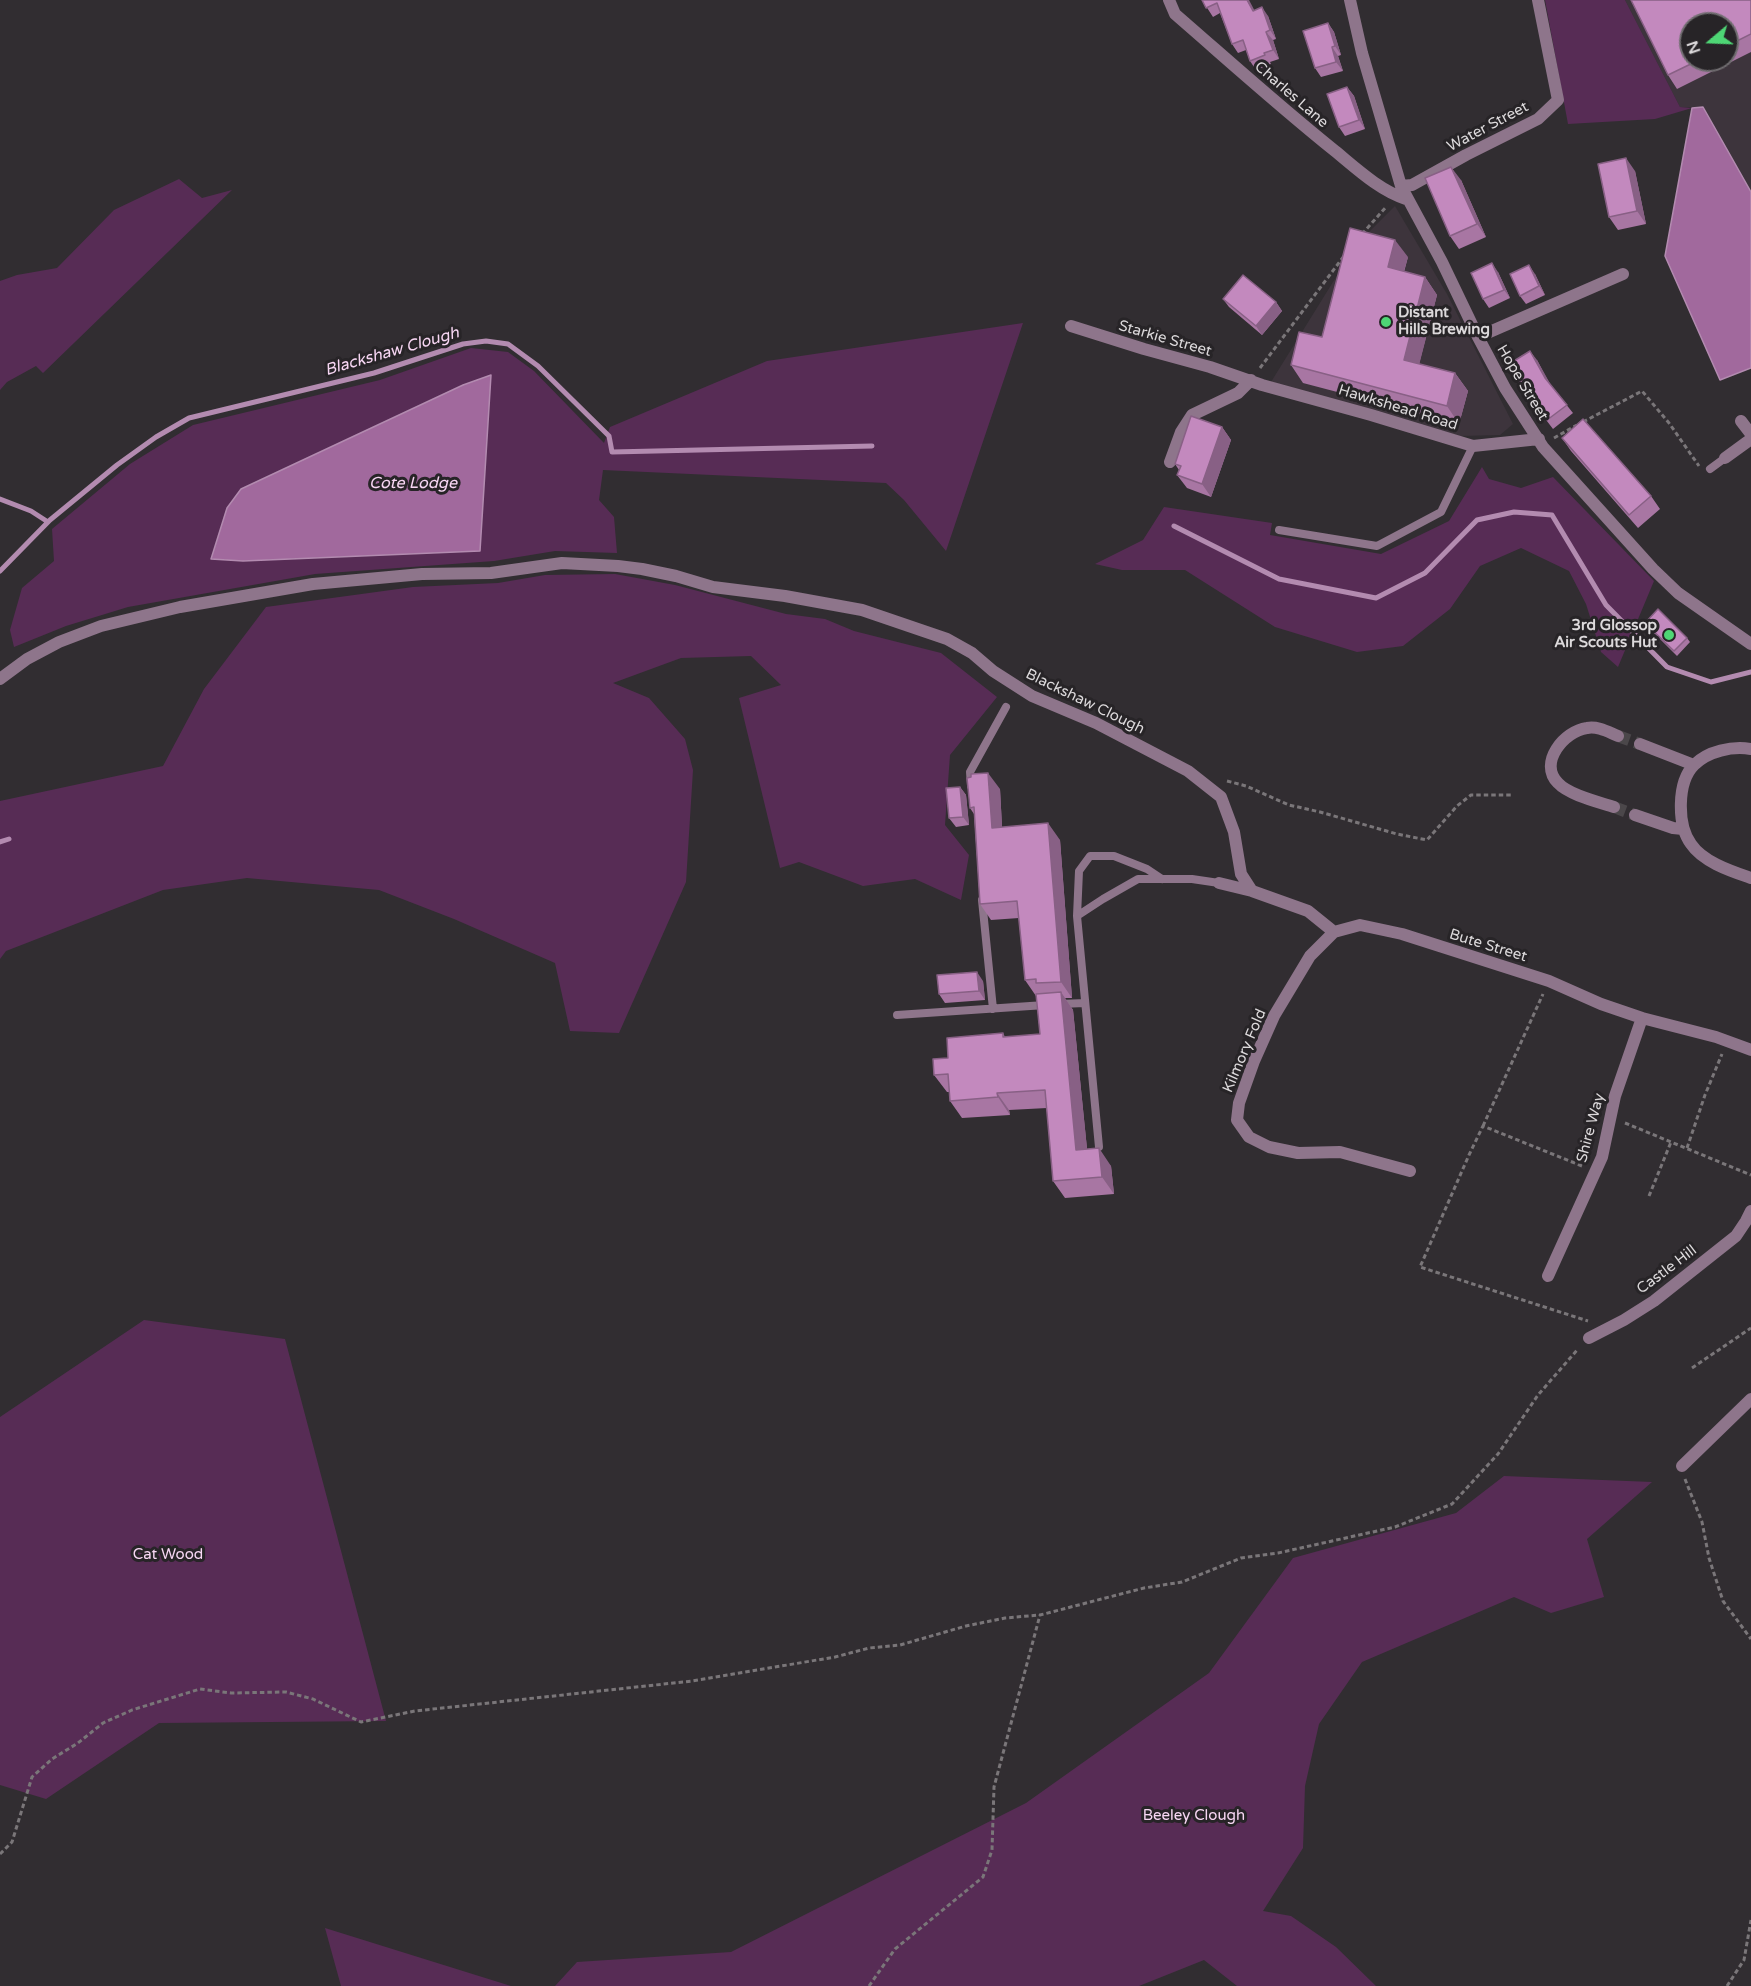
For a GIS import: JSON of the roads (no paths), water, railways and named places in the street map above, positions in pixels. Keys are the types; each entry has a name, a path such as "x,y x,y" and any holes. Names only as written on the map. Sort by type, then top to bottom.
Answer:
{"street":[{"name":"Charles Lane","path":"1169,0 1175,14 1301,124 1368,178 1401,194"},
{"name":"Hope Street","path":"1350,0 1362,53 1401,194 1442,262 1505,388 1541,443 1653,569 1678,592 1751,645"},
{"name":"Water Street","path":"1401,194 1412,185 1538,119 1558,100 1538,0"},
{"path":"1478,337 1623,274"},
{"name":"Starkie Street","path":"1071,326 1251,380"},
{"path":"1170,462 1181,432 1192,415 1238,393 1251,380"},
{"name":"Hawkshead Road","path":"1251,380 1473,446 1541,443"},
{"path":"1741,421 1751,434"},
{"path":"1725,458 1751,439"},
{"name":"Blackshaw Clough","path":"0,679 27,659 59,642 101,626 180,606 313,584 422,574 491,573 562,563 642,569 713,587 785,596 862,610 947,639 972,653 993,671 1032,696 1096,723 1188,771 1221,797 1234,832 1241,874 1252,891"},
{"path":"1614,807 1568,790 1557,783 1551,772 1551,759 1556,748 1564,740 1582,729 1596,728 1618,736"},
{"path":"1640,744 1694,765"},
{"path":"1751,749 1739,747 1726,749 1710,754 1694,765 1682,794 1681,811 1683,829 1691,845 1703,856 1751,878"},
{"path":"1635,814 1673,828 1683,829"},
{"path":"1220,883 1252,891 1308,911 1334,932"},
{"name":"Bute Street","path":"1334,932 1360,925 1402,934 1549,981 1601,1004 1642,1018 1677,1026 1751,1050"},
{"name":"Kilmory Fold","path":"1334,932 1310,956 1274,1017 1239,1102 1237,1120 1249,1137 1269,1147 1298,1153 1340,1152 1410,1171"},
{"name":"Shire Way","path":"1548,1276 1602,1158 1615,1096 1642,1018"},
{"name":"Castle Hill","path":"1589,1338 1654,1301 1736,1236 1751,1210"},
{"path":"1682,1466 1751,1399"}],"lane":[{"path":"1279,530 1377,546 1440,512 1473,446"},
{"path":"1710,469 1725,458"},
{"path":"972,796 970,772 1006,707"},
{"path":"1099,1147 1077,916 1078,871 1090,856 1114,856 1147,869 1162,879"},
{"path":"1077,916 1138,879 1192,879 1220,883"},
{"path":"981,891 993,1009"},
{"path":"897,1015 1085,1003"}],"water":[{"path":"1703,107 1751,192 1751,368 1720,380 1665,256 1692,108"},
{"name":"Cote Lodge","path":"491,375 480,551 243,561 211,559 227,508 241,489 463,385"}],"waterway":[{"name":"Blackshaw Clough","path":"0,571 50,520 117,465 156,437 189,418 374,373 463,344 486,341 508,344 538,366 609,436 612,452 872,446"},
{"path":"0,499 31,511 48,522"},
{"name":"Blackshaw Clough","path":"1174,526 1279,579 1376,598 1425,573 1477,520 1514,512 1552,515 1606,605 1667,667 1711,682 1751,672"},
{"path":"0,842 9,839"}],"tunnel":[{"path":"1618,736 1640,744"},
{"path":"1614,807 1635,815"}],"place":[{"name":"Distant Hills Brewing","path":"1386,322"},
{"name":"3rd Glossop Air Scouts Hut","path":"1669,635"}],"park label":[{"name":"Cat Wood","path":"168,1555"},
{"name":"Beeley Clough","path":"1194,1816"}]}
